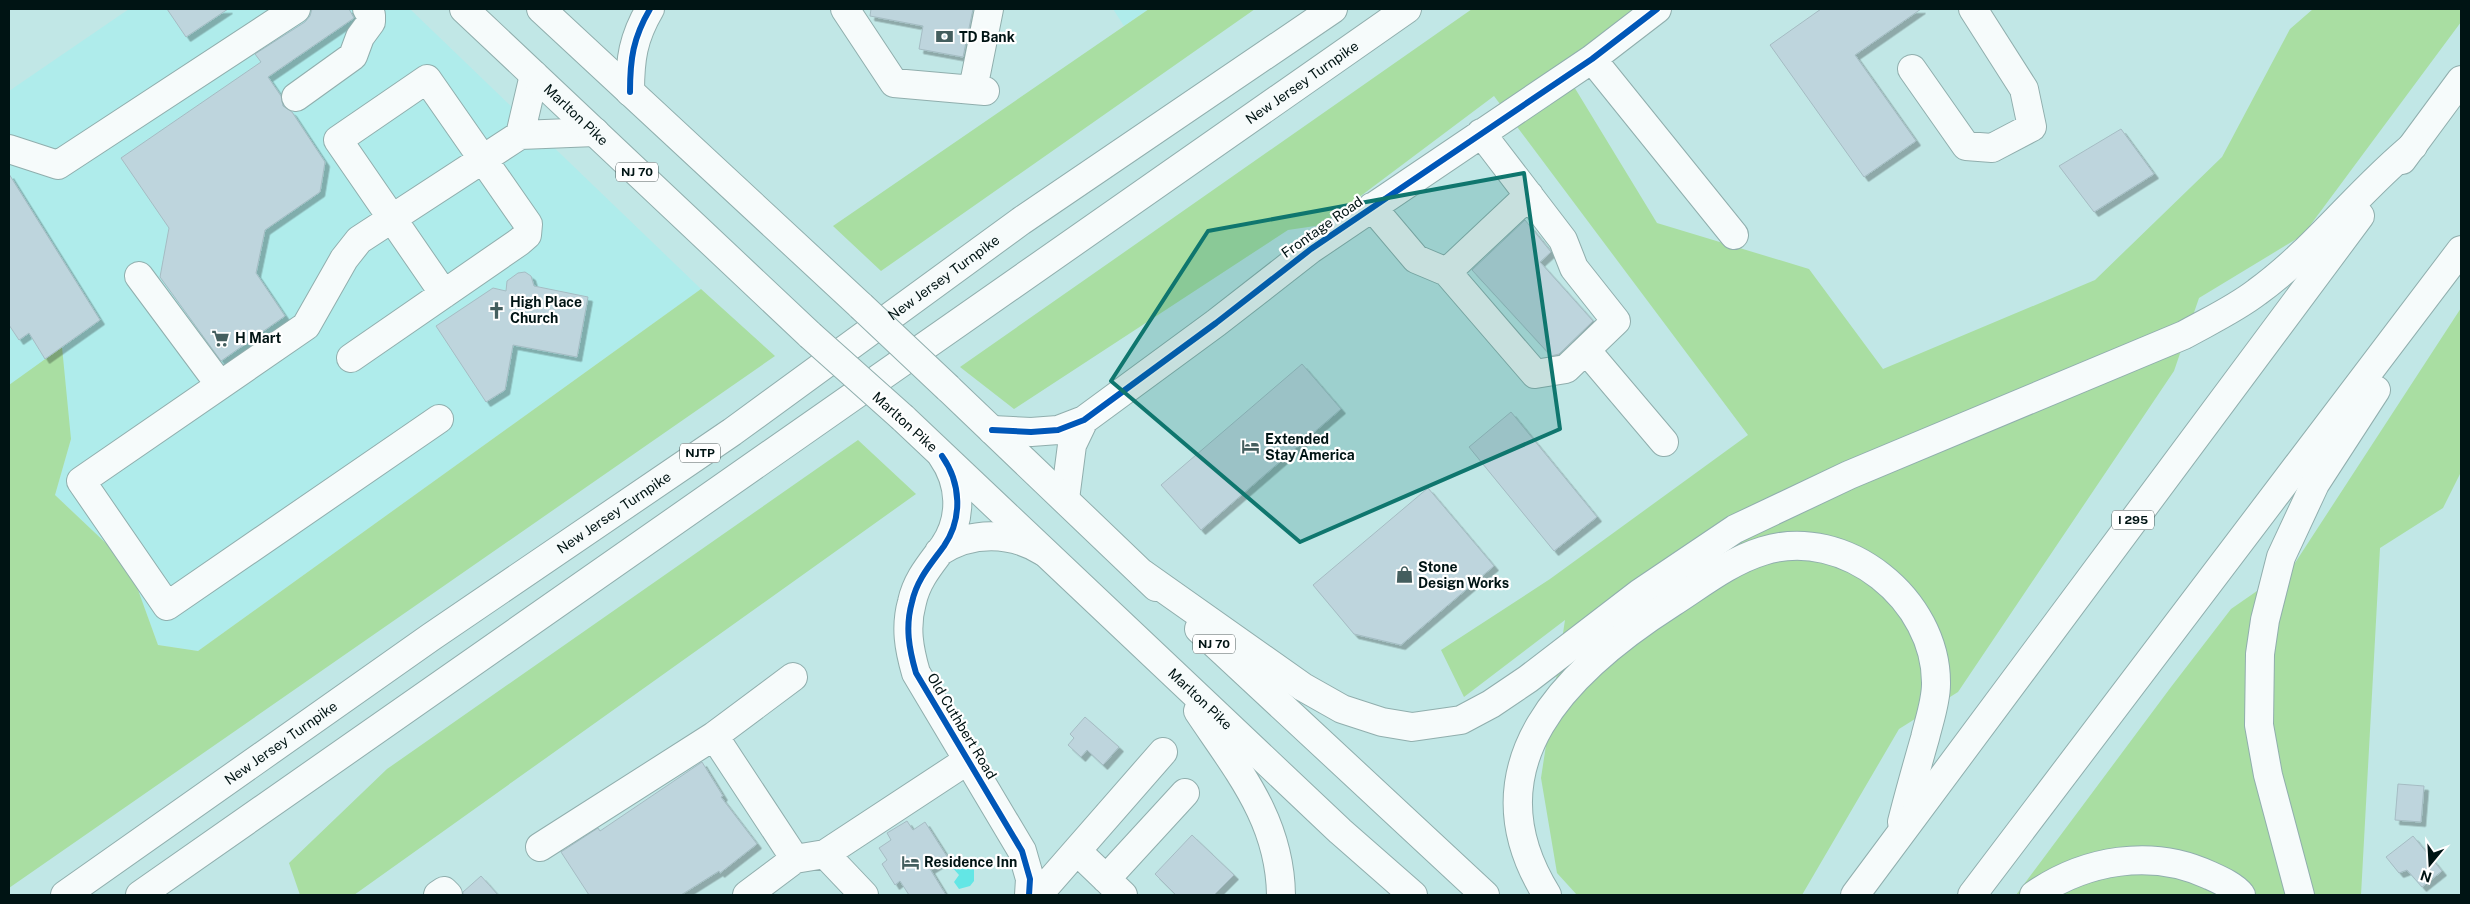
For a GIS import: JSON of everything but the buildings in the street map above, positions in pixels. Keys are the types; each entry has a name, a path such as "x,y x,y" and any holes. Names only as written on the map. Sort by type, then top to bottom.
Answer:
{"main road":[{"path":"9,149 58,166 296,9"},
{"path":"296,96 353,56 360,37 371,22 371,15 367,9"},
{"name":"Marlton Pike","path":"464,9 1340,831 1413,895"},
{"path":"541,9 549,9"},
{"name":"NJ 70","path":"541,9 862,306 1143,574 1235,665 1485,895"},
{"path":"630,92 630,59 639,28 650,9"},
{"path":"844,9 894,83 979,90 989,9"},
{"name":"New Jersey Turnpike","path":"65,895 423,643 732,432 1021,220 1333,9"},
{"name":"New Jersey Turnpike","path":"140,895 1407,9"},
{"name":"Frontage Road","path":"992,430 1031,432 1058,430 1084,420 1216,323 1310,249 1592,59 1657,9"},
{"path":"1912,69 1966,146 1992,148 2032,127 2024,89 1973,9"},
{"path":"1592,59 1734,235"},
{"path":"520,135 534,75"},
{"path":"351,358 444,294 519,242 528,230 528,224 427,79 338,140 444,294"},
{"name":"I 295","path":"1855,895 2461,80"},
{"path":"439,419 167,606 81,481 306,326 344,259 358,240 520,135 595,132"},
{"path":"1372,207 1416,259 1447,272 1535,374 1566,369 1616,321 1574,268 1563,240 1481,133"},
{"path":"1143,574 1303,687 1342,709 1382,722 1412,727 1461,720 1491,704 1528,679 1640,592 1735,529 1849,475 2184,335 2256,293 2281,273 2413,146"},
{"path":"1447,272 1529,195"},
{"path":"1972,895 2461,250"},
{"path":"2300,895 2268,775 2258,725 2260,654 2271,593 2281,556 2315,484 2461,258"},
{"path":"139,276 220,386"},
{"path":"1586,350 1664,442"},
{"name":"Frontage Road","path":"1064,499 1072,445 1084,420"},
{"name":"Old Cuthbert Road","path":"942,456 954,479 958,505 953,530 922,575 912,601 908,645 916,673 1022,850 1030,879 1029,895"},
{"name":"Old Cuthbert Road","path":"939,552 967,539 998,536 1021,541 1048,556"},
{"path":"1547,895 1529,858 1522,836 1518,798 1531,740 1548,711 1581,671 1612,644 1658,611 1728,566 1763,551 1784,547 1810,545 1847,557 1878,573 1901,593 1924,629 1932,656 1936,684 1932,710 1897,838"},
{"path":"1172,673 1253,794 1266,819 1277,850 1281,895"},
{"path":"540,847 714,736 793,677"},
{"path":"714,736 795,859"},
{"path":"1038,895 1164,752"},
{"path":"747,895 795,859 825,854 968,760"},
{"path":"1077,850 1115,887 1185,793"},
{"path":"825,854 864,895"},
{"path":"2034,895 2051,884 2078,872 2114,862 2149,859 2181,864 2198,870 2216,878 2241,895"},
{"path":"438,895 444,891 448,895"}],"highlighted area":[{"path":"1524,173 1560,429 1300,542 1111,381 1208,231"}],"shaded area":[{"path":"129,9 410,9 701,289 198,651 158,645 129,565 55,495 71,439 9,385 9,91"},
{"path":"1113,9 1149,9 1124,26"}],"green space":[{"path":"1149,9 1255,9 881,271 833,226"},
{"path":"1472,9 1643,9 1562,67 1657,223 1809,269 1883,369 2095,280 2222,157 2290,29 2313,9 2461,9 2461,22 2303,235 2199,298 2174,371 1958,692 1899,729 1802,895 1577,895 1557,873 1541,778 1565,620 1464,697 1441,650 1550,579 1748,435 1494,96 1322,225 1288,230 1014,409 960,367"},
{"path":"701,289 775,356 9,888 9,385 62,347 71,439 55,495 129,565 158,645 198,651"},
{"path":"2461,308 2461,472 2443,508 2380,548 2361,895 2016,895 2231,609 2293,566"},
{"path":"858,440 916,494 354,895 300,895 289,863 387,769"}],"water":[{"path":"957,859 965,860 974,870 974,881 970,886 959,889 954,882 959,875 951,866"}],"cycle path":[{"path":"630,92 631,69 636,39 650,9"},
{"path":"992,430 1031,432 1058,430 1084,420 1216,323 1311,249 1592,59 1657,9"},
{"path":"942,456 948,466 956,489 957,512 950,535 925,572 914,594 908,629 911,655 916,673 1022,851 1030,879 1029,895"}],"place":[{"name":"TD Bank","path":"945,37"},
{"name":"High Place Church","path":"496,310"},
{"name":"H Mart","path":"221,338"},
{"name":"Extended Stay America","path":"1251,447"},
{"name":"Stone Design Works","path":"1404,575"},
{"name":"Residence Inn","path":"910,862"}]}
